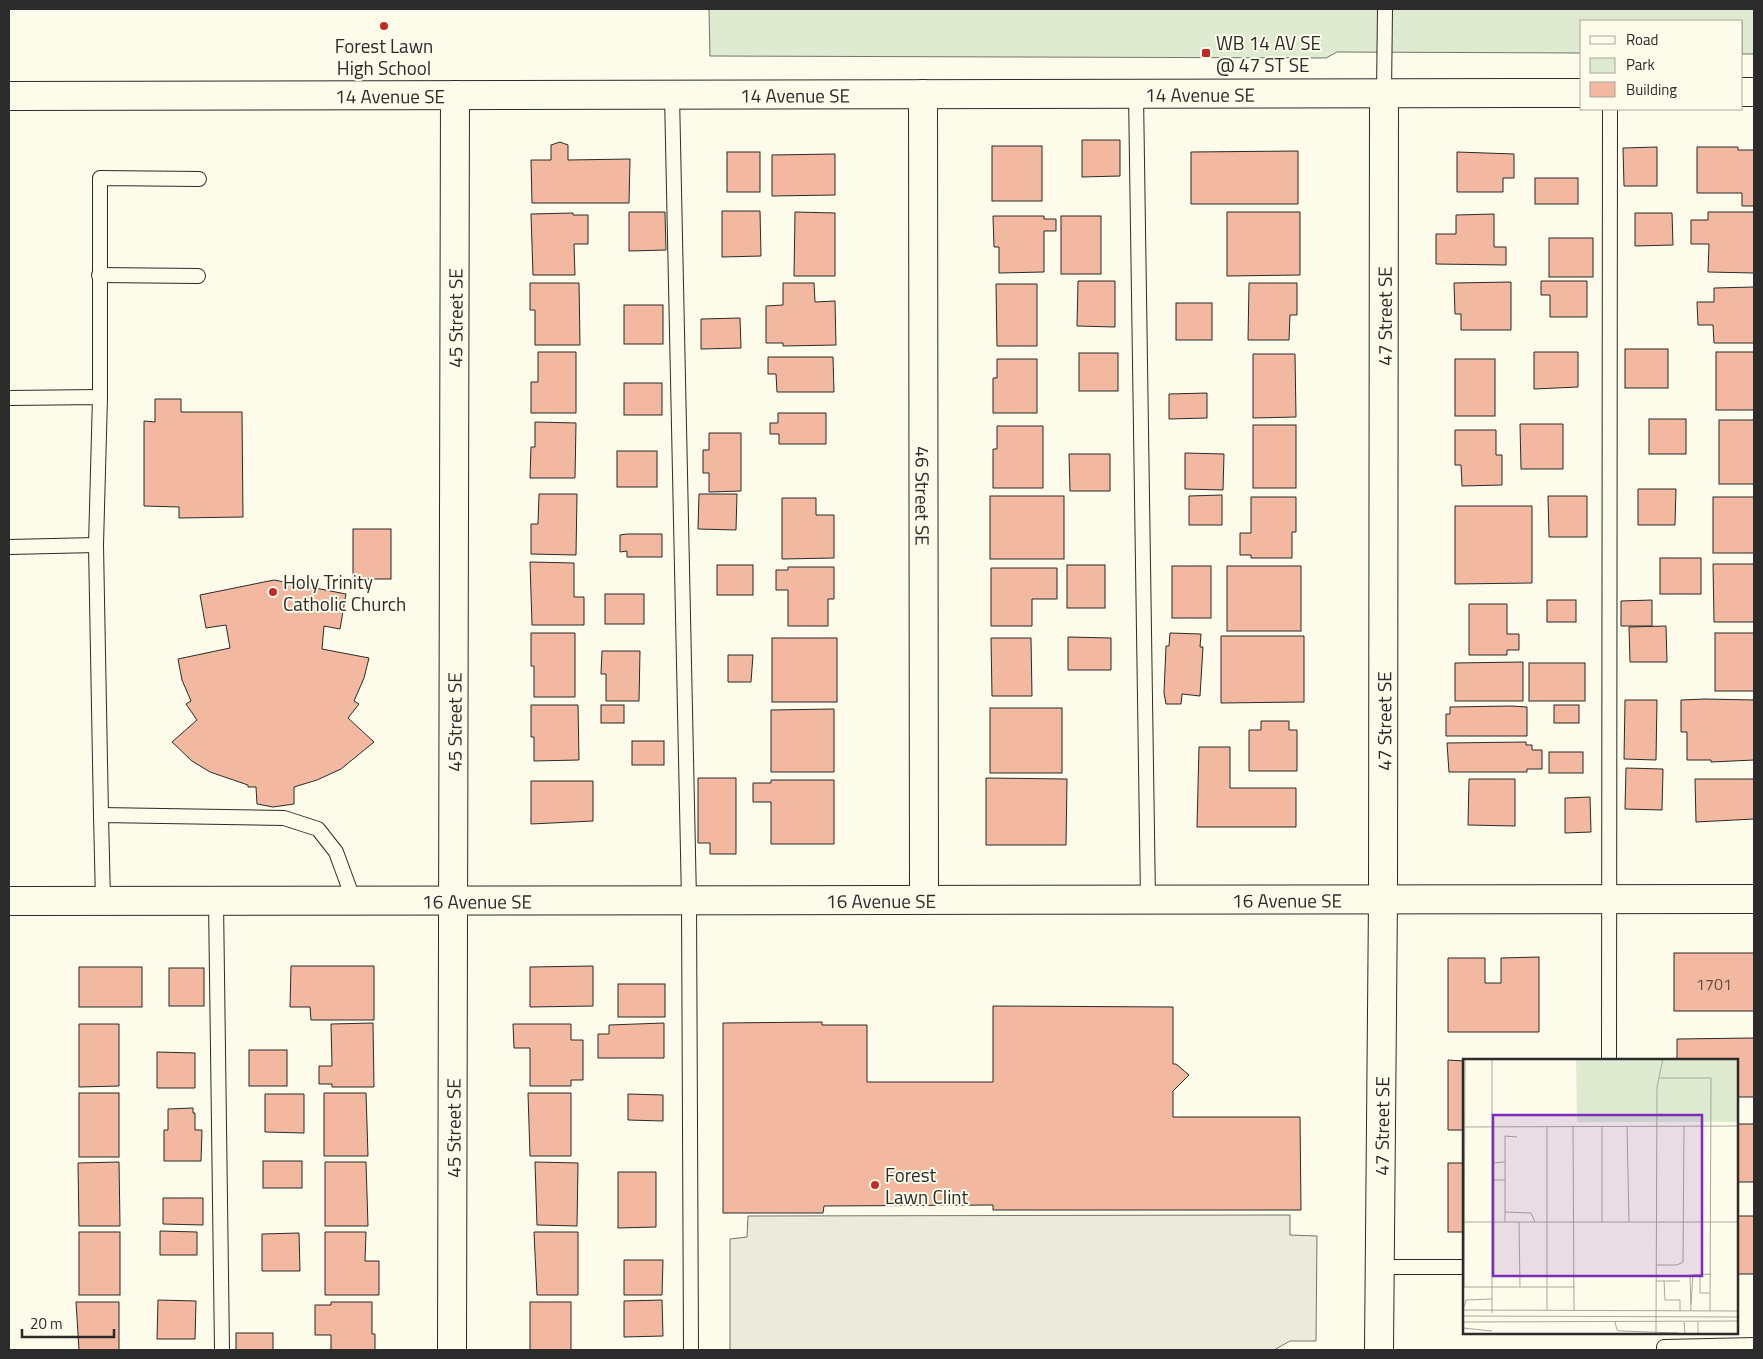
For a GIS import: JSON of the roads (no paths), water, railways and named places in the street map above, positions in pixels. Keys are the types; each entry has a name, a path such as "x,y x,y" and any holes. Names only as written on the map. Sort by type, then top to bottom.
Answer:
{"street":[{"name":"47 Street SE","path":"1379,1350 1383,900 1384,93"},
{"name":"14 Avenue SE","path":"9,96 1580,93"},
{"name":"46 Street SE","path":"923,94 924,900"},
{"name":"45 Street SE","path":"452,1350 455,95"},
{"name":"16 Avenue SE","path":"9,901 1754,899"}],"lane":[{"path":"1384,93 1385,9"},
{"path":"1136,94 1148,900"},
{"path":"672,95 689,900 691,1350"},
{"path":"1609,1059 1610,110"},
{"path":"103,900 96,545 100,397 100,178 199,180"},
{"path":"99,275 198,276"},
{"path":"9,398 100,397"},
{"path":"9,547 96,545"},
{"path":"101,815 284,818 318,829 336,852 354,900"},
{"path":"216,900 222,1350"},
{"path":"1379,1267 1463,1267"},
{"path":"1664,1350 1664,1347 1752,1347"}],"place":[{"name":"Forest Lawn High School","path":"384,26"},
{"name":"WB 14 AV SE @ 47 ST SE","path":"1206,53"},
{"name":"Holy Trinity Catholic Church","path":"273,592"},
{"name":"Forest Lawn Clint","path":"875,1185"}]}
